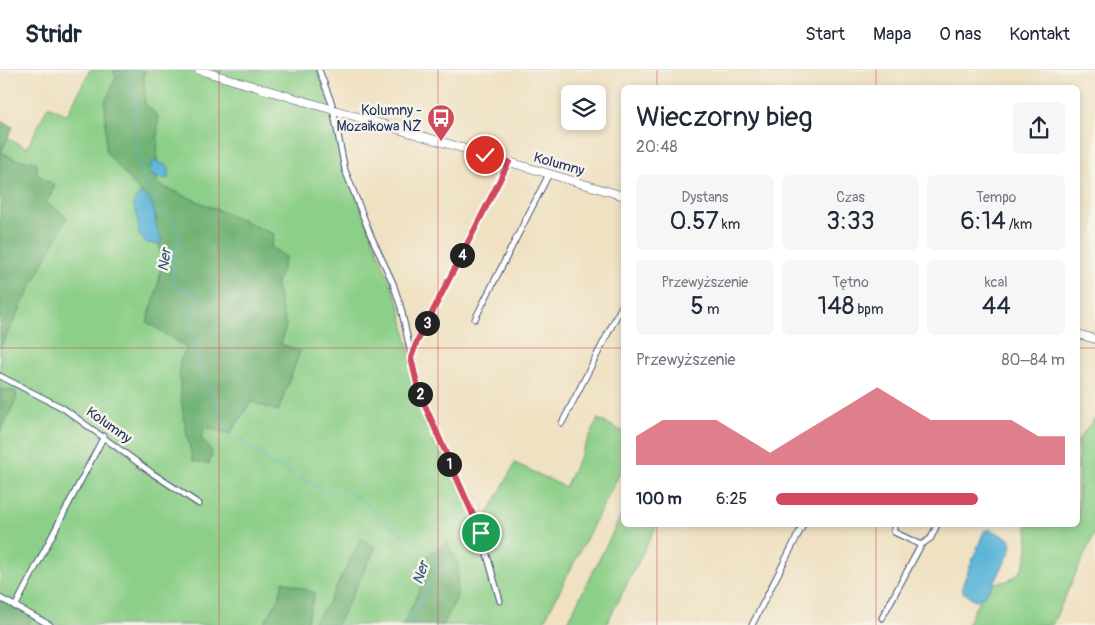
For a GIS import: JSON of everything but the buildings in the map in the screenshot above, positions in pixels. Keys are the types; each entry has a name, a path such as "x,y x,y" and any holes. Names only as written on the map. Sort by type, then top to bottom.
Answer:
{"street":[{"name":"Kolumny","path":"199,70 621,195"},
{"path":"319,70 333,110 346,170 371,236 393,284 420,397 481,533 500,602"},
{"path":"411,358 416,344 509,162"},
{"path":"475,319 549,174"},
{"path":"562,423 621,308"},
{"path":"1080,335 1095,339"},
{"name":"Kolumny","path":"0,376 63,408 104,436 152,473 199,504"},
{"path":"15,606 104,436"},
{"path":"752,625 802,527"},
{"path":"894,527 894,532 921,545"},
{"path":"882,618 921,545 931,538 936,527"},
{"path":"0,598 50,625"}],"green space":[{"path":"90,70 317,70 328,99 327,102 334,116 343,162 400,307 416,385 480,529 515,463 565,487 598,419 621,430 621,471 542,625 0,625 0,135 27,148 48,106 67,115"},
{"path":"113,70 144,70 145,104 158,116 157,184 274,234 271,247 286,257 276,286 286,325 281,344 300,351 278,411 251,402 230,434 205,427 201,437 212,452 209,464 193,461 185,424 181,399 180,362 187,348 147,322 160,275 160,252 153,228 157,218 147,200 106,152 105,102 116,77"},
{"path":"0,121 13,127 1,152 15,159 36,162 37,174 55,186 46,203 67,217 0,348"},
{"path":"1,389 15,391 17,397 0,433"},
{"path":"1095,418 1095,532 1052,625 967,625 987,589 993,584 1011,580 1022,567 1028,546 1026,527 1080,527 1080,437"},
{"path":"621,516 621,527 656,527 606,625 566,625"},
{"path":"361,539 376,547 337,625 311,625 327,605"},
{"path":"446,542 458,564 457,597 443,625 403,625 427,574 424,558"},
{"path":"283,581 315,593 306,625 263,625 279,598"},
{"path":"0,599 33,617 29,625 0,625"}],"water":[{"path":"154,160 169,167 168,178 161,179 151,175 150,167"},
{"path":"139,194 143,194 152,205 162,240 160,244 147,243 139,235 137,215 133,204"},
{"path":"989,529 1010,539 1012,546 992,586 980,598 975,600 963,592 962,586 984,531"}],"waterway":[{"name":"Ner","path":"127,70 137,116 137,145 143,176 149,192 170,217 180,238 175,251 173,276 177,289 195,294 199,301 197,309 189,315 187,320 197,336 196,358 201,374 225,423 233,434"},
{"name":"Ner","path":"238,438 261,454 269,464 283,468 321,489"},
{"name":"Ner","path":"324,491 337,497 342,488 359,499"},
{"name":"Ner","path":"362,501 392,527 431,551 437,559 436,569 410,625"}],"place":[{"name":"Kolumny - Mozaikowa NŻ","path":"441,142"}],"route":[{"path":"481,533 468,500 454,475 420,397 411,358 416,344 509,162 485,155"}]}
